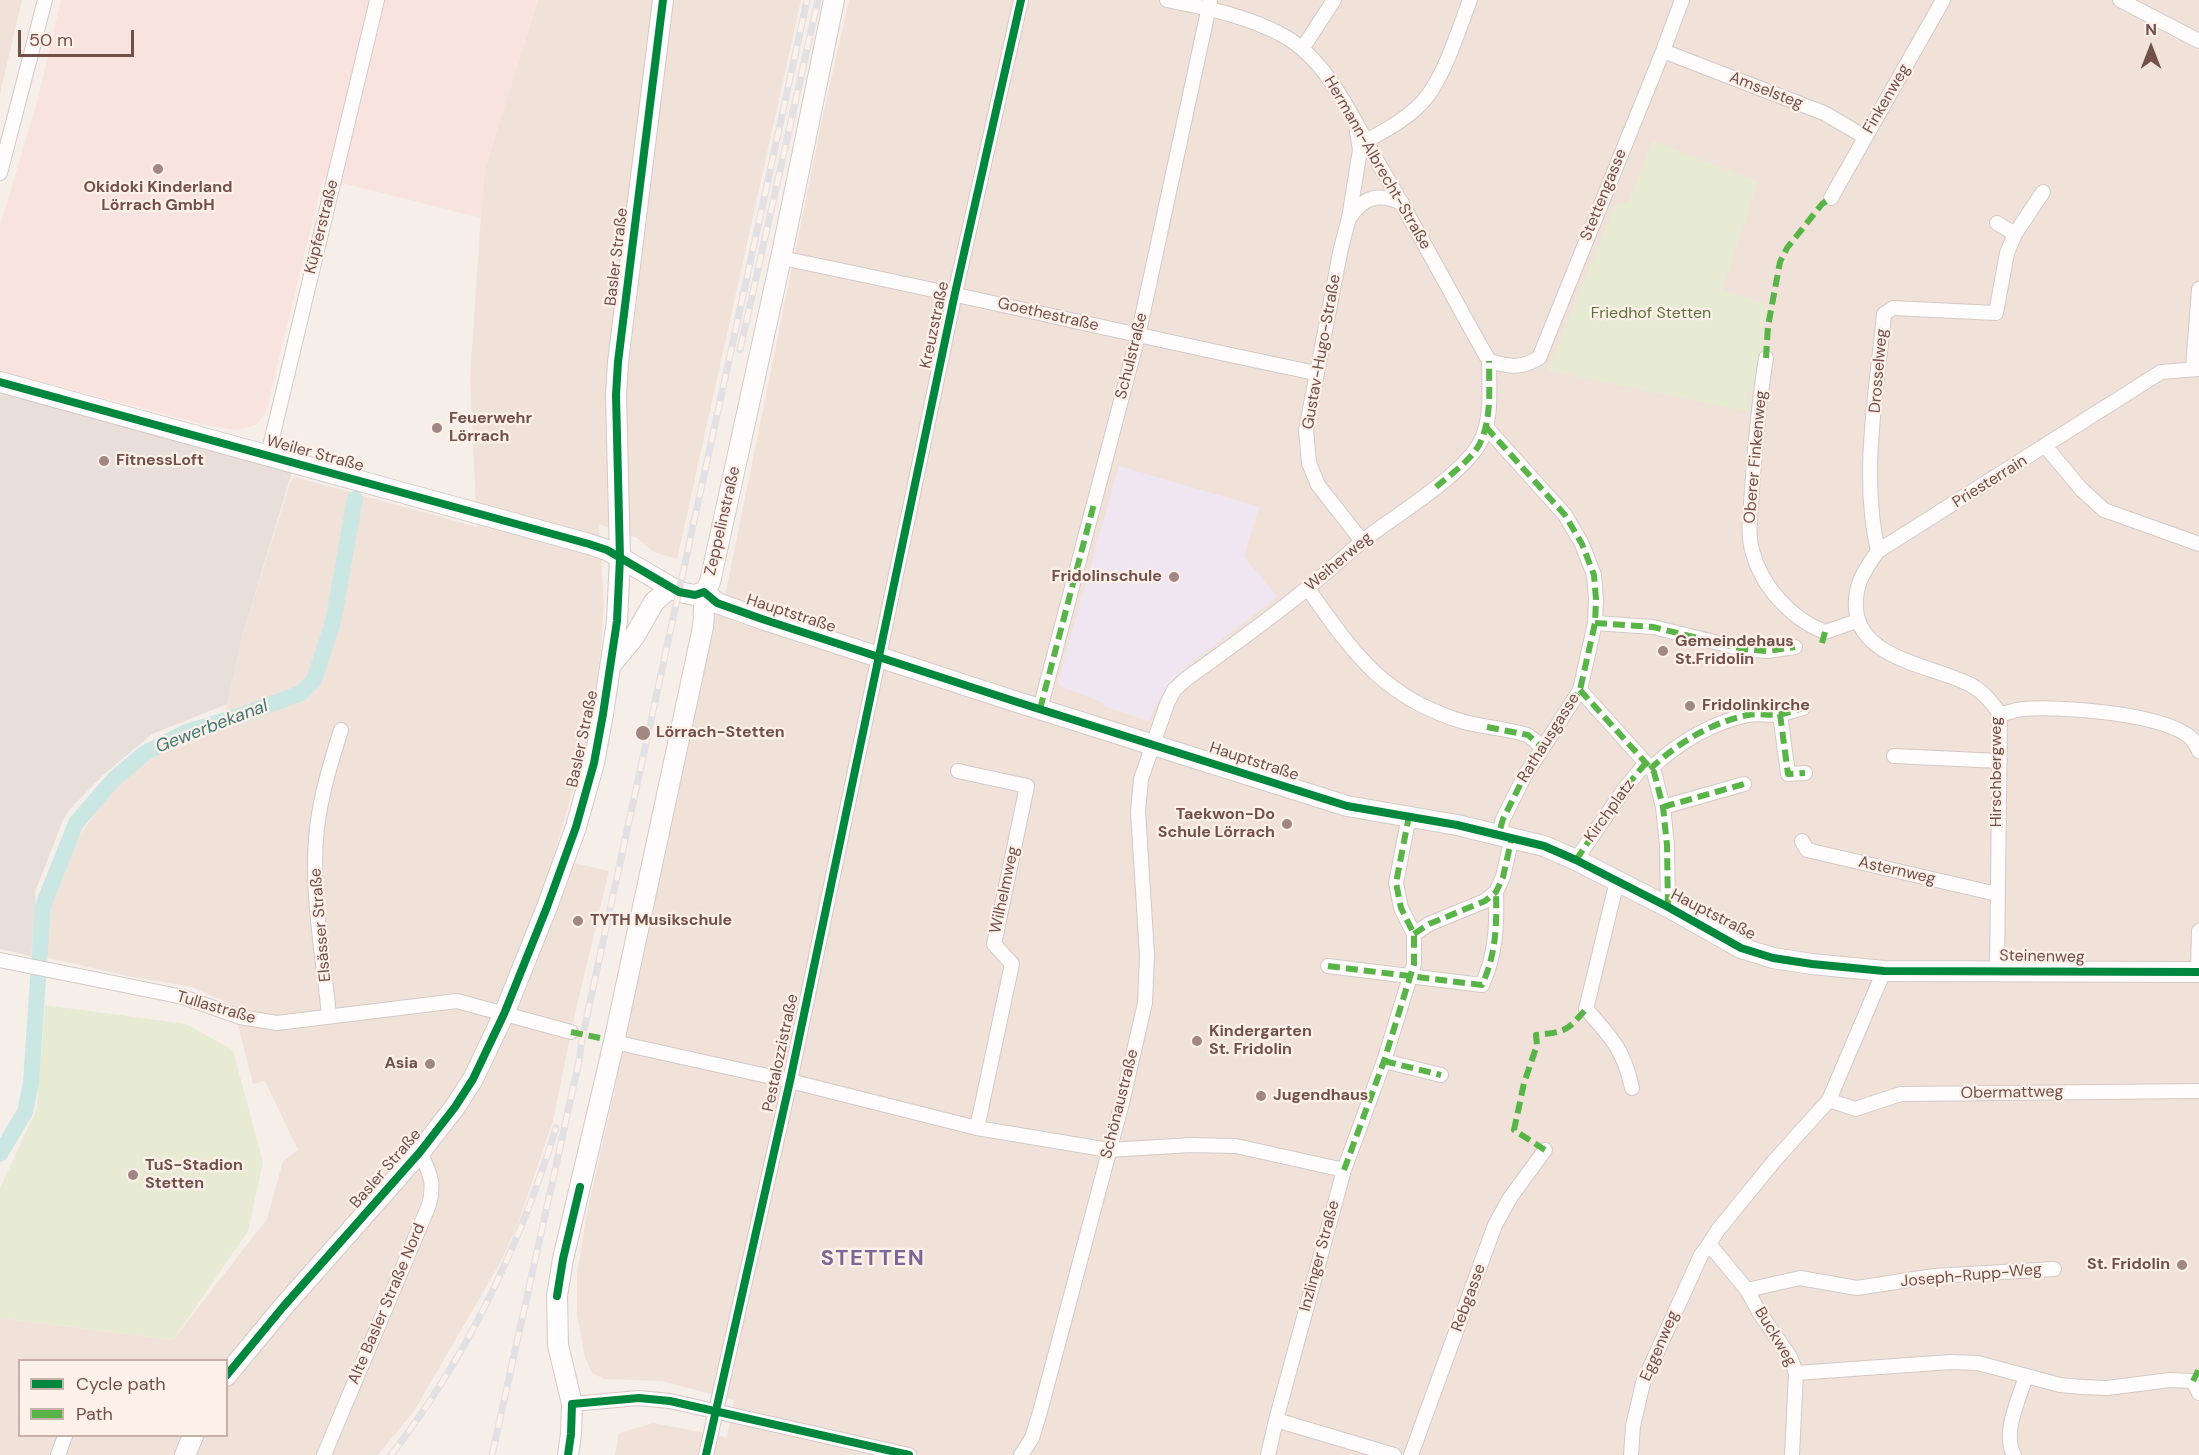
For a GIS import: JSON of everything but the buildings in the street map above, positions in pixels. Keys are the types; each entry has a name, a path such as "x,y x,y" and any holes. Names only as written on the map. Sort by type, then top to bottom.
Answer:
{"main road":[{"name":"Basler Straße","path":"228,1374 283,1307 420,1152 455,1107 473,1079 504,1014 576,827 596,753 619,604 616,416 618,362 663,0"},
{"name":"Zeppelinstraße","path":"568,1455 572,1434 572,1404 558,1345 557,1296 563,1259 614,1042 706,608 704,592 710,582 781,258 834,0"},
{"name":"Weiler Straße","path":"0,382 589,544 620,558"},
{"name":"Hauptstraße","path":"620,558 679,592 695,595 704,592 717,603 1040,709 1347,806 1505,835 1544,846 1668,907 1741,948 1773,958 1884,971"},
{"path":"611,664 634,637 654,602 670,588"},
{"name":"Steinenweg","path":"1884,971 2198,972"},
{"path":"185,1455 193,1437"}],"street":[{"path":"0,173 45,0"},
{"name":"Küpferstraße","path":"267,455 377,0"},
{"name":"Kreuzstraße","path":"880,657 955,293 1021,0"},
{"name":"Hermann-Albrecht-Straße","path":"1167,0 1209,4 1254,22 1285,37 1327,75 1402,203 1489,362"},
{"path":"1302,50 1334,0"},
{"path":"1366,141 1407,116 1428,95 1449,55 1470,0"},
{"name":"Stettengasse","path":"1489,362 1523,367 1539,358 1682,0"},
{"name":"Finkenweg","path":"1831,198 1943,0"},
{"path":"2120,0 2199,41"},
{"name":"Schulstraße","path":"1040,709 1138,336 1209,4"},
{"name":"Amselsteg","path":"1663,51 1824,113 1865,137"},
{"name":"Gustav-Hugo-Straße","path":"1356,124 1360,150 1349,218 1341,248 1306,430 1309,463 1318,485 1362,541"},
{"name":"Drosselweg","path":"1878,551 1872,523 1872,450 1884,314 1893,308 1996,313 2007,253 2015,234 2043,192"},
{"path":"1349,218 1358,205 1370,199 1388,197 1402,203"},
{"path":"1997,223 2015,234"},
{"name":"Goethestraße","path":"781,258 955,293 1138,336 1316,373"},
{"path":"2196,369 2199,289"},
{"name":"Oberer Finkenweg","path":"1766,358 1759,405 1750,524 1752,548 1759,569 1781,601 1808,626 1825,633 1857,621"},
{"name":"Weiherweg","path":"1153,744 1174,690 1270,619 1362,541 1436,487 1478,446 1486,427 1489,362"},
{"name":"Priesterrain","path":"1857,621 1856,604 1862,574 1878,551 2046,447 2161,372 2196,369"},
{"name":"Rathausgasse","path":"1486,427 1564,515 1582,544 1594,575 1596,599 1595,623 1580,690 1542,747 1511,802 1505,835"},
{"path":"2046,447 2081,489 2104,510 2199,544"},
{"path":"1308,589 1375,675 1404,696 1434,712 1465,722 1528,735 1542,747"},
{"name":"Hirschbergweg","path":"1857,621 1863,633 1876,645 1891,654 1972,685 1988,697 2000,714 1996,970"},
{"path":"1595,623 1653,627 1743,649 1767,651 1795,647"},
{"name":"Pestalozzistraße","path":"706,1455 790,1081 880,657"},
{"path":"1580,690 1654,772 1663,807 1667,845 1668,907"},
{"name":"Kirchplatz","path":"1576,860 1625,788 1648,766 1671,749 1703,730 1724,721 1751,714 1780,714 1803,708"},
{"path":"2000,714 2023,709 2066,709 2141,718 2181,730 2194,740 2199,751"},
{"path":"1780,714 1788,774 1805,773"},
{"name":"Elsässer Straße","path":"329,1015 315,864 317,828 324,783 341,730"},
{"name":"Schönaustraße","path":"1021,1455 1032,1438 1040,1412 1122,1103 1145,1003 1147,955 1138,811 1141,779 1153,744"},
{"path":"1894,756 2000,760"},
{"name":"Wilhelmweg","path":"958,771 1027,786 994,944 1012,964 977,1128"},
{"path":"1663,807 1744,784"},
{"name":"Inzlinger Straße","path":"1268,1455 1344,1170 1384,1061 1414,964 1414,934 1401,908 1396,883 1409,816"},
{"path":"1414,934 1429,924 1485,901 1496,892 1503,877 1505,835"},
{"name":"Asternweg","path":"1802,841 1807,850 1996,894"},
{"path":"1617,881 1586,1009 1621,1051 1628,1066 1632,1088"},
{"path":"1328,966 1482,985 1487,975 1497,928 1496,892"},
{"path":"2198,972 2199,931"},
{"name":"Tullastraße","path":"0,960 183,997 240,1017 277,1023 457,1001 571,1032"},
{"path":"1709,1244 1775,1160 1830,1100 1884,971"},
{"path":"614,1042 790,1081 977,1128 1109,1150 1191,1145 1236,1146 1344,1170"},
{"path":"1384,1061 1441,1075"},
{"name":"Obermattweg","path":"1830,1100 1855,1109 1901,1094 2199,1091"},
{"name":"Rebgasse","path":"1411,1455 1495,1225 1509,1198 1545,1150"},
{"name":"Alte Basler Straße Nord","path":"324,1455 429,1205 433,1190 432,1179 420,1152"},
{"name":"Buckweg","path":"1709,1244 1747,1290 1790,1357 1796,1373 1951,1362 1978,1363 2060,1385 2107,1388 2170,1380 2196,1387"},
{"name":"Eggenweg","path":"1631,1455 1633,1426 1643,1383 1701,1255 1709,1244"},
{"name":"Joseph-Rupp-Weg","path":"1747,1290 1800,1278 1857,1288 1934,1276 2054,1269"},
{"path":"1792,1455 1796,1373"},
{"path":"2014,1455 2010,1448 2011,1429 2026,1376"},
{"path":"572,1404 639,1398 670,1401 909,1455"},
{"path":"1276,1420 1394,1455"},
{"path":"58,1455 65,1437"}],"shaded area":[{"path":"0,0 22,0 0,94"},
{"path":"61,0 538,0 485,170 481,218 323,178 266,412 256,425 236,430 210,426 0,371 0,226 37,102"},
{"path":"538,0 801,0 677,559 654,552 637,538 599,524 604,604 601,650 589,735 553,858 609,871 574,1018 553,1121 517,1226 500,1263 414,1411 378,1455 0,1455 0,1320 2,1318 173,1340 267,1219 283,1161 298,1150 265,1081 253,1084 233,1005 192,987 132,977 44,957 52,903 79,837 96,811 128,774 148,758 166,749 221,730 243,633 290,483 295,477 477,527 470,378 484,170"},
{"path":"849,0 2199,0 2199,1455 615,1455 619,1433 653,1423 727,1437 734,1400 662,1381 604,1379 592,1373 585,1358 577,1315 577,1274 586,1217 614,1093 648,916 713,616 726,591 822,120"},
{"path":"0,394 181,440 292,472 243,633 227,704 152,734 101,777 70,809 63,820 35,892 36,914 31,956 0,949"},
{"name":"Fridolinschule","path":"1119,466 1259,507 1244,556 1277,597 1187,666 1167,686 1149,721 1104,706 1104,703 1060,686 1058,681"}],"green space":[{"name":"Friedhof Stetten","path":"1653,141 1758,182 1722,290 1766,304 1758,392 1746,392 1751,412 1547,370 1616,204 1628,203"},
{"name":"TuS-Stadion Stetten","path":"45,1005 186,1024 233,1050 263,1163 248,1231 173,1340 2,1318 0,1320 0,1188 37,1108"}],"waterway":[{"name":"Gewerbekanal","path":"0,1154 25,1112 31,1083 43,906 76,823 114,779 145,753 184,733 301,693 314,680 333,622 355,499"}],"railway":[{"path":"492,1455 807,0"},
{"path":"740,350 818,0"},
{"path":"391,1455 444,1379 488,1299 526,1215 556,1128"}],"marked path":[{"path":"1766,358 1768,326 1780,262 1787,248 1822,204 1831,198"},
{"path":"1436,487 1459,468 1479,445 1486,425 1489,404 1489,361"},
{"path":"1486,427 1565,515 1582,544 1594,575 1596,599 1595,623 1580,690 1524,777 1503,819 1499,833"},
{"path":"1040,709 1095,500"},
{"path":"1595,623 1653,627 1743,649 1767,651 1795,647"},
{"path":"1822,643 1825,632"},
{"path":"1580,690 1654,772 1663,807 1667,845 1668,907"},
{"path":"1650,769 1695,735 1721,723 1748,715 1777,715 1803,708"},
{"path":"1780,714 1788,774 1805,773"},
{"path":"1487,727 1528,735 1542,747"},
{"path":"1576,860 1625,788 1645,764"},
{"path":"1663,807 1744,784"},
{"path":"1344,1170 1384,1061 1414,964 1414,934 1401,908 1396,883 1409,816"},
{"path":"1414,934 1429,924 1485,901 1496,892 1503,877 1512,837"},
{"path":"1328,966 1482,985 1495,939 1496,892"},
{"path":"1545,1150 1514,1130 1524,1083 1537,1045 1536,1035 1565,1029 1586,1009"},
{"path":"571,1032 600,1038"},
{"path":"1384,1061 1441,1075"},
{"path":"2193,1381 2199,1369"}],"cycle path":[{"path":"228,1374 283,1307 420,1152 455,1107 473,1079 504,1014 576,827 594,763 617,621 620,558 616,395 618,362 663,0"},
{"path":"706,1455 790,1081 955,293 1021,0"},
{"path":"0,382 589,544 607,550 679,592 695,595 704,592 717,603 762,619 1347,806 1457,825 1544,846 1668,907 1741,948 1773,958 1884,971 2199,972"},
{"path":"557,1296 580,1187"},
{"path":"568,1455 572,1404 639,1398 670,1401 909,1455"}],"place":[{"name":"Okidoki Kinderland Lörrach GmbH","path":"158,169"},
{"name":"Feuerwehr Lörrach","path":"437,428"},
{"name":"FitnessLoft","path":"104,461"},
{"name":"Fridolinschule","path":"1174,577"},
{"name":"Gemeindehaus St.Fridolin","path":"1663,651"},
{"name":"Fridolinkirche","path":"1690,706"},
{"name":"Lörrach-Stetten","path":"643,733"},
{"name":"Taekwon-Do Schule Lörrach","path":"1287,824"},
{"name":"TYTH Musikschule","path":"578,921"},
{"name":"Kindergarten St. Fridolin","path":"1197,1041"},
{"name":"Asia","path":"430,1064"},
{"name":"Jugendhaus","path":"1261,1096"},
{"name":"TuS-Stadion Stetten","path":"133,1175"},
{"name":"St. Fridolin","path":"2182,1265"}],"district":[{"name":"STETTEN","path":"873,1259"}]}
